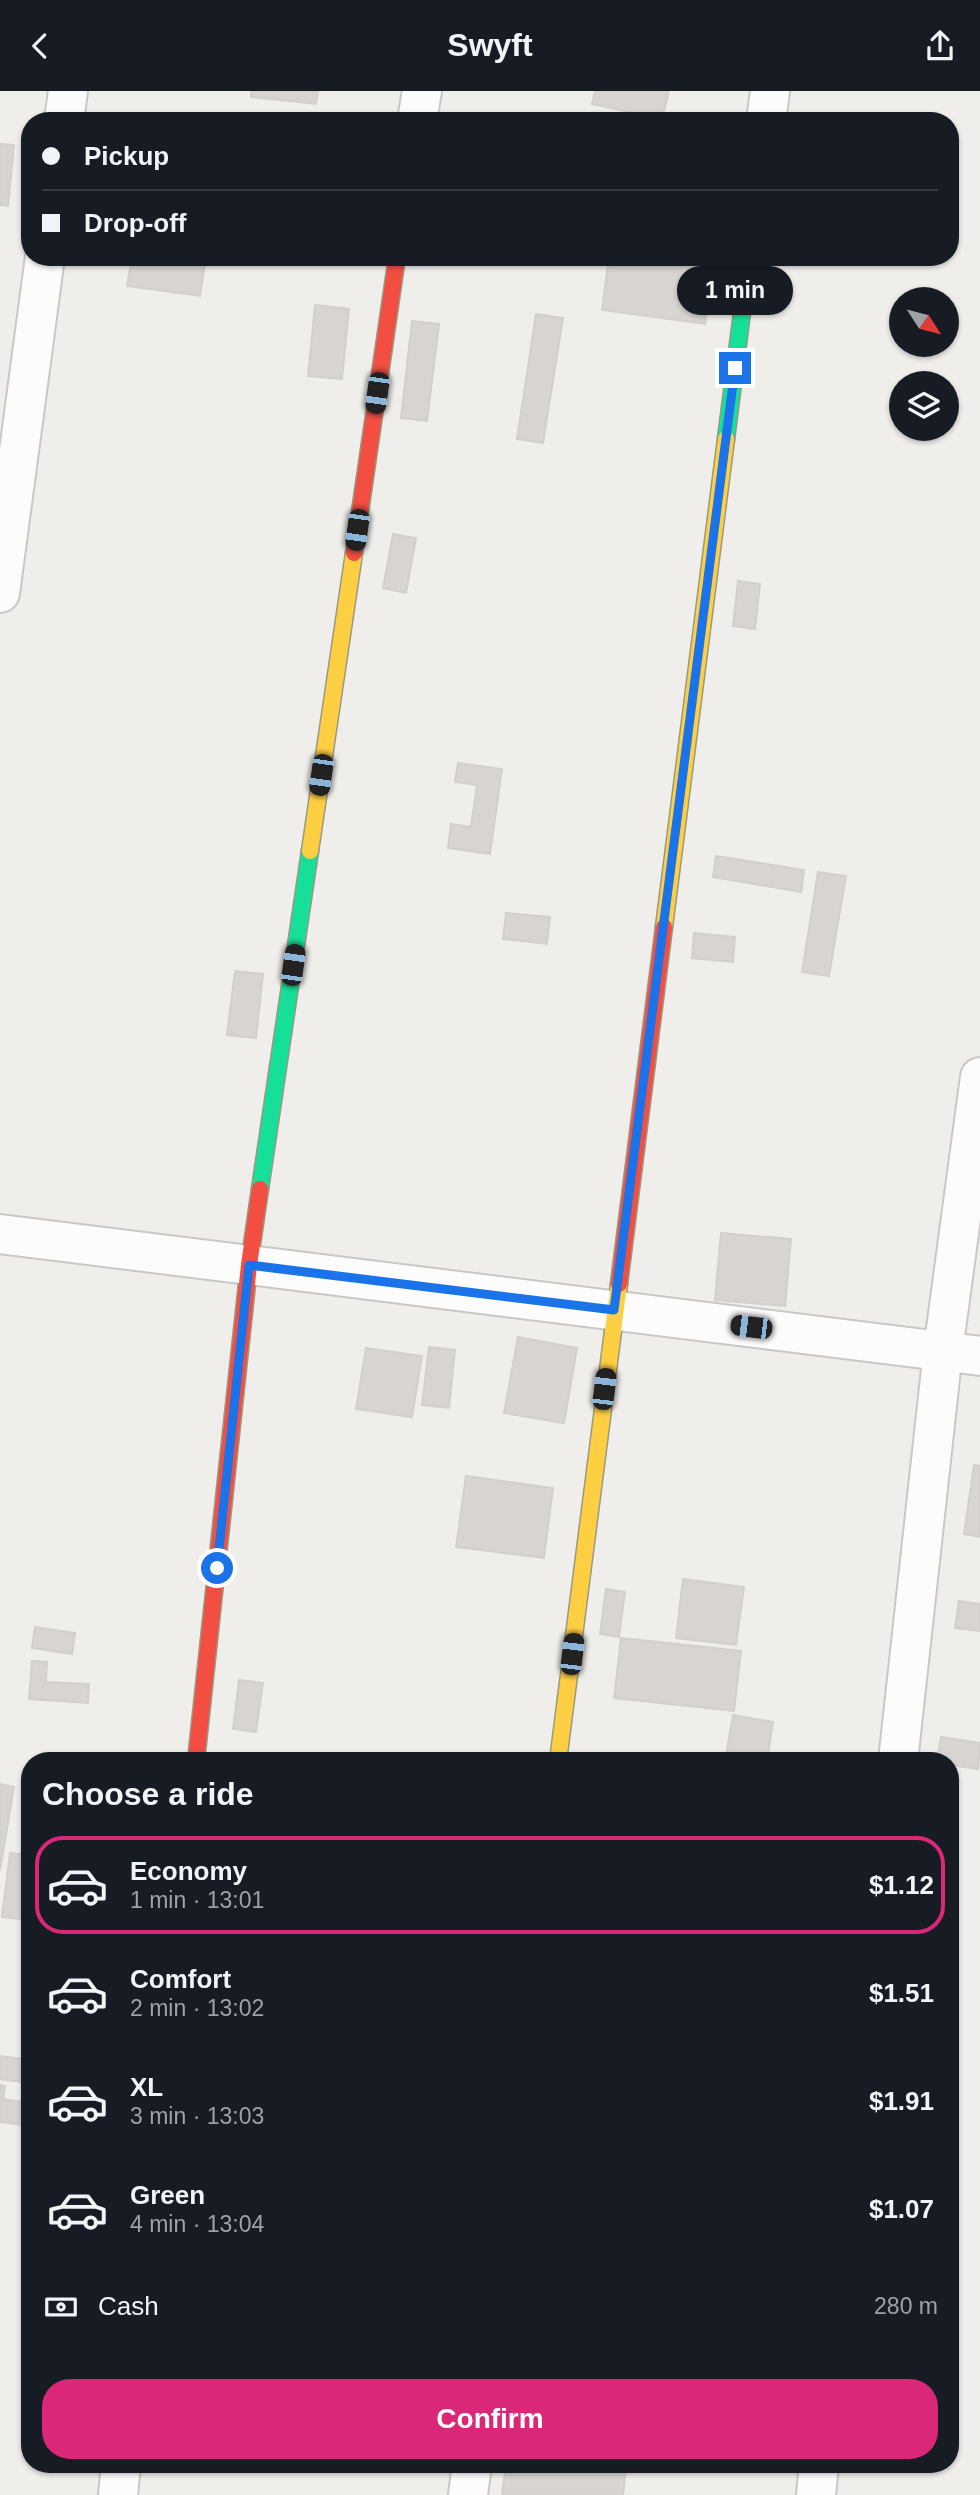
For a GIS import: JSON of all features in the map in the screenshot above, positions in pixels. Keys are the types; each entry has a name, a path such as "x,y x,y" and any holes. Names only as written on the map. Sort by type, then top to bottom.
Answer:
{"street":[{"path":"65,112 68,91"},
{"path":"418,112 422,91"},
{"path":"767,112 770,91"},
{"path":"0,593 44,266"},
{"path":"197,1752 249,1265 396,266"},
{"path":"559,1752 748,266"},
{"path":"899,1752 962,1353 980,1077"},
{"path":"0,1234 962,1353"},
{"path":"118,2495 120,2473"},
{"path":"468,2495 471,2473"},
{"path":"816,2495 818,2473"}],"building":[{"path":"251,91 318,91 316,104 251,97"},
{"path":"595,91 669,91 664,112 629,112 592,104"},
{"path":"0,144 14,145 8,206 0,205"},
{"path":"130,266 205,266 200,296 127,286"},
{"path":"608,266 713,266 705,324 602,310"},
{"path":"315,305 349,309 342,379 308,376"},
{"path":"536,314 563,318 543,443 517,439"},
{"path":"412,321 439,324 427,421 401,418"},
{"path":"393,534 416,538 406,593 383,588"},
{"path":"738,581 760,584 755,629 733,626"},
{"path":"458,763 502,769 490,854 448,848 451,824 471,827 477,785 455,782"},
{"path":"716,856 804,870 801,892 713,877"},
{"path":"818,872 846,876 829,976 802,972"},
{"path":"506,913 550,917 547,944 503,939"},
{"path":"694,933 735,937 733,962 692,958"},
{"path":"235,971 263,974 256,1038 227,1035"},
{"path":"721,1233 791,1239 785,1306 715,1300"},
{"path":"518,1337 577,1348 564,1423 504,1413"},
{"path":"429,1347 455,1350 449,1408 422,1405"},
{"path":"366,1348 422,1356 412,1417 356,1409"},
{"path":"974,1465 980,1466 980,1537 964,1534"},
{"path":"466,1476 553,1488 544,1558 456,1547"},
{"path":"683,1579 744,1587 736,1645 676,1638"},
{"path":"606,1589 625,1592 619,1637 600,1634"},
{"path":"959,1601 980,1604 980,1631 955,1628"},
{"path":"35,1627 75,1633 72,1654 32,1648"},
{"path":"621,1638 741,1651 734,1711 614,1698"},
{"path":"32,1661 47,1662 46,1682 89,1684 88,1703 29,1699"},
{"path":"239,1680 263,1683 256,1732 233,1729"},
{"path":"733,1715 773,1722 768,1752 727,1752"},
{"path":"941,1737 980,1743 978,1769 959,1766 959,1752 938,1752"},
{"path":"0,1784 14,1787 0,1870"},
{"path":"10,1853 21,1854 21,1919 2,1917"},
{"path":"0,2056 21,2059 21,2082 0,2079"},
{"path":"0,2085 5,2086 3,2099 21,2102 21,2125 0,2122"},
{"path":"505,2473 625,2473 623,2495 502,2495"}],"traffic: fast":[{"path":"726,439 748,266"},
{"path":"260,1189 310,851"}],"traffic: slow":[{"path":"664,927 726,439"},
{"path":"310,851 354,553"},
{"path":"559,1752 619,1284"}],"traffic: jam":[{"path":"354,553 396,266"},
{"path":"619,1284 664,927"},
{"path":"197,1752 249,1265 260,1189"}],"route":[{"path":"217,1568 249,1265 614,1310 735,368"}]}
